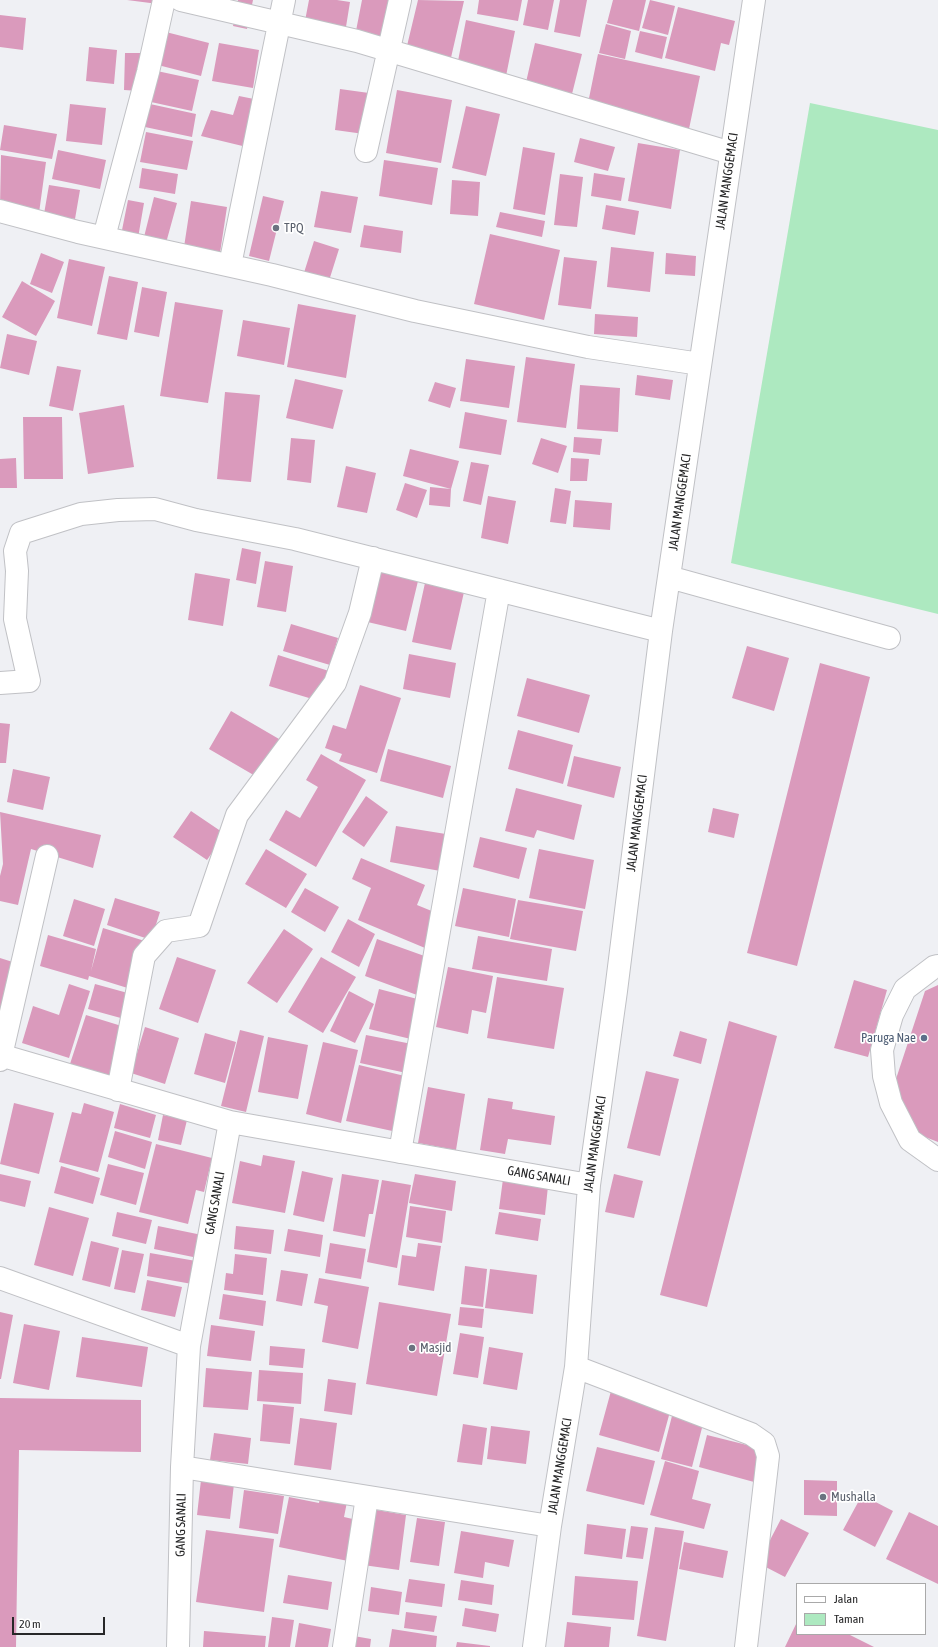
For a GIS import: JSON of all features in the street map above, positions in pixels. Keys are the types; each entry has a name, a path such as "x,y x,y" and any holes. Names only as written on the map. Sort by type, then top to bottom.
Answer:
{"street":[{"path":"104,237 148,72 164,0"},
{"path":"180,0 357,41 731,153"},
{"path":"230,266 284,0"},
{"path":"366,151 400,0"},
{"name":"JALAN MANGGEMACI","path":"534,1647 550,1526 576,1367 589,1185 616,991 661,631 754,0"},
{"path":"0,211 414,311 588,347 700,364"},
{"path":"0,683 29,681 15,619 17,571 15,551 21,534 63,518 81,514 155,509 196,520 295,539 661,631"},
{"path":"118,1090 144,956 166,932 199,926 237,815 335,683 360,613 373,558"},
{"path":"669,577 889,638"},
{"path":"400,1152 499,590"},
{"path":"47,856 0,1057 230,1122"},
{"path":"938,966 934,967 905,989 892,1015 882,1050 884,1076 891,1103 910,1140 938,1160"},
{"name":"GANG SANALI","path":"178,1647 182,1467 189,1346 230,1122 589,1185"},
{"path":"0,1278 189,1346"},
{"path":"576,1367 751,1434 764,1443 768,1456 746,1647"},
{"path":"182,1467 550,1526"},
{"path":"344,1647 367,1497"}],"green space":[{"path":"810,103 938,130 938,614 731,563"}],"building":[{"path":"127,0 159,0 158,4"},
{"path":"238,0 253,0 247,29 233,26"},
{"path":"309,0 337,0 350,2 345,33 304,26"},
{"path":"362,0 398,0 389,43 355,36"},
{"path":"418,0 464,1 450,62 406,50"},
{"path":"479,0 522,0 518,21 477,14"},
{"path":"528,0 554,0 548,30 523,25"},
{"path":"560,0 587,0 580,37 554,32"},
{"path":"613,0 646,0 639,31 607,23"},
{"path":"650,0 675,6 668,35 642,28"},
{"path":"678,7 735,21 729,45 721,43 715,71 665,58"},
{"path":"0,15 26,18 23,50 0,47"},
{"path":"466,20 515,31 506,76 457,66"},
{"path":"606,24 631,31 625,59 599,53"},
{"path":"162,31 209,43 201,76 154,64"},
{"path":"640,31 667,37 662,59 635,52"},
{"path":"219,43 259,50 253,88 212,81"},
{"path":"535,43 582,54 570,102 524,91"},
{"path":"89,47 117,50 114,84 86,81"},
{"path":"125,53 141,53 140,91 124,90"},
{"path":"598,54 700,76 689,129 587,108"},
{"path":"157,71 199,80 192,111 151,102"},
{"path":"340,89 369,93 364,134 335,130"},
{"path":"397,90 452,100 441,163 386,153"},
{"path":"239,96 264,101 255,149 201,136 211,110 233,115"},
{"path":"70,104 106,108 102,145 66,141"},
{"path":"150,104 196,114 192,137 145,127"},
{"path":"466,106 500,114 486,176 452,168"},
{"path":"4,125 57,134 52,159 0,150"},
{"path":"146,132 193,141 187,170 140,162"},
{"path":"580,138 615,147 608,171 574,162"},
{"path":"638,143 680,150 671,209 628,201"},
{"path":"523,147 555,153 545,215 513,209"},
{"path":"58,150 106,160 100,189 52,179"},
{"path":"1,155 46,162 39,213 0,207"},
{"path":"384,160 438,168 432,205 379,196"},
{"path":"142,168 178,174 175,194 139,188"},
{"path":"594,173 625,178 621,201 591,196"},
{"path":"560,174 583,177 577,227 554,225"},
{"path":"452,180 480,182 478,216 450,214"},
{"path":"49,185 80,190 75,219 44,214"},
{"path":"321,191 358,197 351,233 314,227"},
{"path":"263,196 284,201 269,261 249,256"},
{"path":"154,197 177,203 166,243 144,237"},
{"path":"128,200 144,203 138,238 121,235"},
{"path":"191,201 227,207 220,253 184,247"},
{"path":"606,205 639,211 635,235 602,229"},
{"path":"500,212 545,221 542,237 496,227"},
{"path":"364,225 403,231 401,253 360,247"},
{"path":"490,234 560,250 544,320 474,304"},
{"path":"314,241 339,249 327,287 302,279"},
{"path":"611,247 654,252 650,292 607,287"},
{"path":"41,253 64,262 52,293 30,284"},
{"path":"666,253 696,256 695,276 665,274"},
{"path":"564,257 597,261 591,309 558,305"},
{"path":"69,259 105,267 92,326 57,318"},
{"path":"109,276 138,282 127,340 97,334"},
{"path":"22,281 55,301 36,336 2,317"},
{"path":"142,287 167,292 159,337 134,332"},
{"path":"175,302 223,310 208,403 160,396"},
{"path":"298,304 356,315 346,378 287,367"},
{"path":"595,314 638,317 637,337 594,334"},
{"path":"243,320 290,328 284,365 237,356"},
{"path":"7,334 37,341 29,375 0,368"},
{"path":"526,357 575,364 566,428 517,422"},
{"path":"466,359 515,366 509,408 460,401"},
{"path":"57,366 81,370 73,411 49,406"},
{"path":"637,375 673,380 670,400 635,395"},
{"path":"295,379 343,390 333,429 286,418"},
{"path":"435,382 456,388 450,408 428,401"},
{"path":"580,385 620,388 618,432 577,429"},
{"path":"225,392 260,395 251,482 217,479"},
{"path":"124,405 134,467 88,474 79,413"},
{"path":"465,412 507,420 501,455 459,448"},
{"path":"23,417 62,417 63,479 24,479"},
{"path":"574,437 602,439 600,455 573,452"},
{"path":"291,438 315,440 311,483 287,480"},
{"path":"541,438 567,446 558,473 532,464"},
{"path":"410,449 459,461 451,489 403,476"},
{"path":"16,458 17,488 0,488 0,459"},
{"path":"571,458 589,459 587,481 570,481"},
{"path":"471,462 489,465 481,505 463,501"},
{"path":"346,466 376,473 367,513 337,507"},
{"path":"405,483 427,490 417,518 396,510"},
{"path":"430,487 451,489 450,507 429,505"},
{"path":"555,488 571,491 566,524 550,522"},
{"path":"488,496 516,501 508,544 481,538"},
{"path":"575,500 612,503 610,530 573,527"},
{"path":"242,548 261,552 256,584 236,580"},
{"path":"265,561 293,566 286,612 257,607"},
{"path":"371,570 418,581 406,631 359,620"},
{"path":"195,573 230,579 223,626 188,620"},
{"path":"425,583 464,592 451,650 412,642"},
{"path":"291,624 338,638 330,665 283,651"},
{"path":"747,646 789,658 774,711 732,698"},
{"path":"409,654 456,663 450,698 403,689"},
{"path":"278,655 329,671 319,701 269,686"},
{"path":"820,663 870,677 797,966 747,953"},
{"path":"527,678 590,695 579,733 517,716"},
{"path":"360,685 401,698 377,773 339,761 342,754 325,748 333,725 346,729"},
{"path":"231,711 279,739 257,777 209,749"},
{"path":"0,723 10,724 6,763 0,763"},
{"path":"518,730 573,745 563,784 508,769"},
{"path":"388,749 451,766 443,798 380,781"},
{"path":"321,754 366,780 316,867 269,840 286,810 300,818 318,787 306,780"},
{"path":"574,756 621,767 614,798 567,786"},
{"path":"13,769 50,777 43,810 7,802"},
{"path":"516,788 582,805 574,840 537,830 534,838 505,831"},
{"path":"366,796 388,812 364,847 342,832"},
{"path":"713,808 739,814 734,838 708,832"},
{"path":"191,811 225,834 207,860 173,837"},
{"path":"0,812 101,835 93,868 31,849 18,905 0,901 0,876 3,864"},
{"path":"396,826 452,835 446,872 390,862"},
{"path":"480,837 527,848 519,879 473,867"},
{"path":"266,849 307,874 286,908 245,884"},
{"path":"539,849 594,860 585,909 529,898"},
{"path":"361,858 425,885 417,905 439,914 425,948 358,920 371,888 352,879"},
{"path":"305,888 339,907 325,932 291,912"},
{"path":"463,888 516,899 509,937 455,926"},
{"path":"115,898 160,912 151,940 107,925"},
{"path":"74,899 105,909 94,946 63,936"},
{"path":"518,900 583,911 576,951 510,939"},
{"path":"348,919 375,934 359,967 331,952"},
{"path":"103,928 148,942 134,990 89,976 88,980 40,966 48,935 96,949 91,971"},
{"path":"284,929 313,949 277,1003 247,983"},
{"path":"478,936 552,949 547,981 472,969"},
{"path":"377,939 430,958 417,995 365,976"},
{"path":"177,957 216,970 198,1023 159,1009"},
{"path":"321,957 356,977 323,1033 288,1012"},
{"path":"0,958 19,964 0,1018"},
{"path":"448,967 493,976 486,1013 472,1010 468,1034 436,1027"},
{"path":"497,977 564,988 554,1049 487,1038"},
{"path":"854,980 887,990 868,1057 834,1048"},
{"path":"69,984 90,991 69,1058 22,1043 33,1006 59,1015"},
{"path":"95,984 135,995 128,1020 88,1009"},
{"name":"Paruga Nae","path":"938,985 938,1142 920,1135 894,1085 925,991"},
{"path":"379,989 425,1001 415,1040 369,1029"},
{"path":"349,991 374,1004 355,1043 330,1031"},
{"path":"86,1015 128,1028 111,1081 69,1067"},
{"path":"729,1021 777,1036 707,1307 660,1295"},
{"path":"145,1027 179,1038 165,1084 131,1073"},
{"path":"240,1030 264,1036 246,1112 221,1106"},
{"path":"680,1031 707,1039 701,1064 673,1056"},
{"path":"205,1033 236,1042 225,1083 194,1074"},
{"path":"366,1035 417,1045 411,1074 360,1063"},
{"path":"268,1037 308,1045 298,1099 258,1092"},
{"path":"323,1042 358,1050 341,1123 306,1114"},
{"path":"359,1065 409,1077 397,1132 346,1121"},
{"path":"646,1071 679,1079 660,1156 627,1148"},
{"path":"428,1087 465,1094 456,1150 418,1143"},
{"path":"488,1098 513,1102 512,1109 555,1116 551,1145 508,1139 505,1154 480,1150"},
{"path":"14,1103 54,1113 39,1174 0,1164"},
{"path":"84,1103 114,1112 98,1172 59,1162 72,1112 81,1114"},
{"path":"120,1104 156,1115 150,1138 114,1128"},
{"path":"163,1115 187,1120 181,1145 158,1140"},
{"path":"115,1131 152,1142 145,1169 108,1157"},
{"path":"156,1144 212,1158 204,1192 196,1190 188,1224 139,1212"},
{"path":"263,1155 295,1161 285,1213 232,1203 240,1161 261,1166"},
{"path":"108,1164 144,1173 136,1205 100,1195"},
{"path":"61,1166 100,1178 93,1204 54,1193"},
{"path":"302,1171 333,1178 324,1222 293,1215"},
{"path":"0,1174 31,1181 25,1207 0,1201"},
{"path":"342,1174 379,1180 373,1214 369,1214 365,1237 333,1231"},
{"path":"415,1174 456,1181 452,1211 409,1203"},
{"path":"614,1174 643,1181 634,1218 605,1212"},
{"path":"503,1179 548,1186 545,1215 499,1209"},
{"path":"382,1180 411,1185 397,1268 367,1262"},
{"path":"410,1206 446,1211 442,1243 406,1237"},
{"path":"49,1207 89,1218 73,1276 34,1265"},
{"path":"117,1212 152,1220 146,1244 112,1236"},
{"path":"499,1212 541,1219 538,1241 495,1234"},
{"path":"158,1226 202,1235 198,1258 154,1249"},
{"path":"236,1226 274,1230 271,1254 234,1249"},
{"path":"288,1229 323,1235 320,1257 284,1251"},
{"path":"91,1241 119,1248 110,1287 82,1280"},
{"path":"330,1243 366,1249 361,1279 325,1273"},
{"path":"418,1243 441,1246 434,1291 398,1285 402,1255 416,1257"},
{"path":"122,1250 144,1254 135,1293 114,1289"},
{"path":"150,1253 196,1261 192,1284 147,1276"},
{"path":"235,1254 267,1258 263,1295 224,1290 226,1273 233,1274"},
{"path":"465,1266 487,1269 483,1307 461,1304"},
{"path":"490,1269 537,1275 533,1314 485,1308"},
{"path":"281,1270 308,1274 302,1306 276,1301"},
{"path":"319,1278 369,1287 358,1349 322,1342 328,1306 314,1303"},
{"path":"147,1280 182,1287 175,1317 141,1310"},
{"path":"223,1294 266,1301 263,1326 219,1319"},
{"path":"379,1302 451,1314 437,1396 366,1384"},
{"path":"460,1307 484,1309 482,1328 458,1325"},
{"path":"0,1312 13,1315 1,1379 0,1379"},
{"path":"24,1324 60,1331 49,1390 13,1383"},
{"path":"211,1325 255,1331 251,1361 207,1356"},
{"path":"460,1333 484,1337 478,1378 453,1374"},
{"path":"82,1337 148,1347 142,1387 76,1377"},
{"path":"270,1346 305,1349 303,1368 269,1365"},
{"path":"489,1347 523,1353 517,1390 483,1384"},
{"path":"206,1368 252,1372 248,1410 203,1407"},
{"path":"259,1370 303,1373 301,1404 257,1401"},
{"path":"328,1379 356,1383 352,1415 324,1411"},
{"path":"611,1391 671,1408 659,1452 599,1435"},
{"path":"0,1398 141,1400 141,1452 19,1450 16,1647 0,1647"},
{"path":"263,1404 294,1407 290,1444 260,1441"},
{"path":"673,1412 704,1420 692,1467 661,1459"},
{"path":"300,1418 337,1423 331,1470 294,1465"},
{"path":"463,1424 487,1428 482,1465 457,1462"},
{"path":"491,1426 530,1431 526,1464 487,1459"},
{"path":"214,1433 251,1438 248,1464 210,1460"},
{"path":"707,1435 763,1449 754,1482 699,1467"},
{"path":"597,1447 655,1461 644,1505 586,1491"},
{"path":"665,1461 699,1471 692,1499 711,1504 704,1529 650,1515"},
{"path":"201,1480 234,1484 230,1519 197,1515"},
{"path":"804,1480 837,1481 837,1516 804,1515"},
{"path":"244,1490 284,1496 278,1534 239,1528"},
{"path":"862,1495 893,1511 875,1547 843,1530"},
{"path":"289,1497 319,1503 320,1497 347,1502 344,1517 357,1520 348,1561 279,1547"},
{"path":"371,1509 406,1515 399,1570 363,1565"},
{"path":"909,1512 938,1526 938,1584 886,1559"},
{"path":"417,1518 445,1522 439,1566 410,1562"},
{"path":"781,1519 809,1533 785,1577 758,1563"},
{"path":"587,1524 626,1529 622,1559 584,1554"},
{"path":"631,1526 648,1528 643,1559 626,1557"},
{"path":"655,1527 684,1531 666,1641 637,1636"},
{"path":"206,1530 274,1539 264,1612 196,1602"},
{"path":"461,1531 514,1540 509,1567 485,1562 483,1578 454,1573"},
{"path":"684,1542 728,1551 723,1578 679,1569"},
{"path":"288,1575 332,1582 328,1610 283,1603"},
{"path":"575,1576 638,1581 634,1620 572,1615"},
{"path":"409,1579 445,1584 442,1607 405,1602"},
{"path":"461,1580 494,1585 492,1605 458,1600"},
{"path":"371,1587 402,1592 399,1615 368,1611"},
{"path":"465,1608 499,1614 496,1632 462,1626"},
{"path":"406,1612 437,1616 434,1632 404,1628"},
{"path":"272,1617 294,1620 290,1647 268,1647"},
{"path":"567,1622 611,1627 609,1647 564,1647"},
{"path":"299,1623 331,1629 328,1647 295,1647"},
{"path":"796,1624 796,1635 850,1635 874,1647 785,1647"},
{"path":"392,1629 437,1636 436,1647 389,1647"},
{"path":"204,1631 266,1636 265,1647 203,1647"},
{"path":"348,1635 371,1639 370,1647 347,1647"},
{"path":"457,1642 490,1646 490,1647 456,1647"}],"place":[{"name":"TPQ","path":"276,228"},
{"name":"Paruga Nae","path":"924,1038"},
{"name":"Masjid","path":"412,1348"},
{"name":"Mushalla","path":"823,1497"}]}
